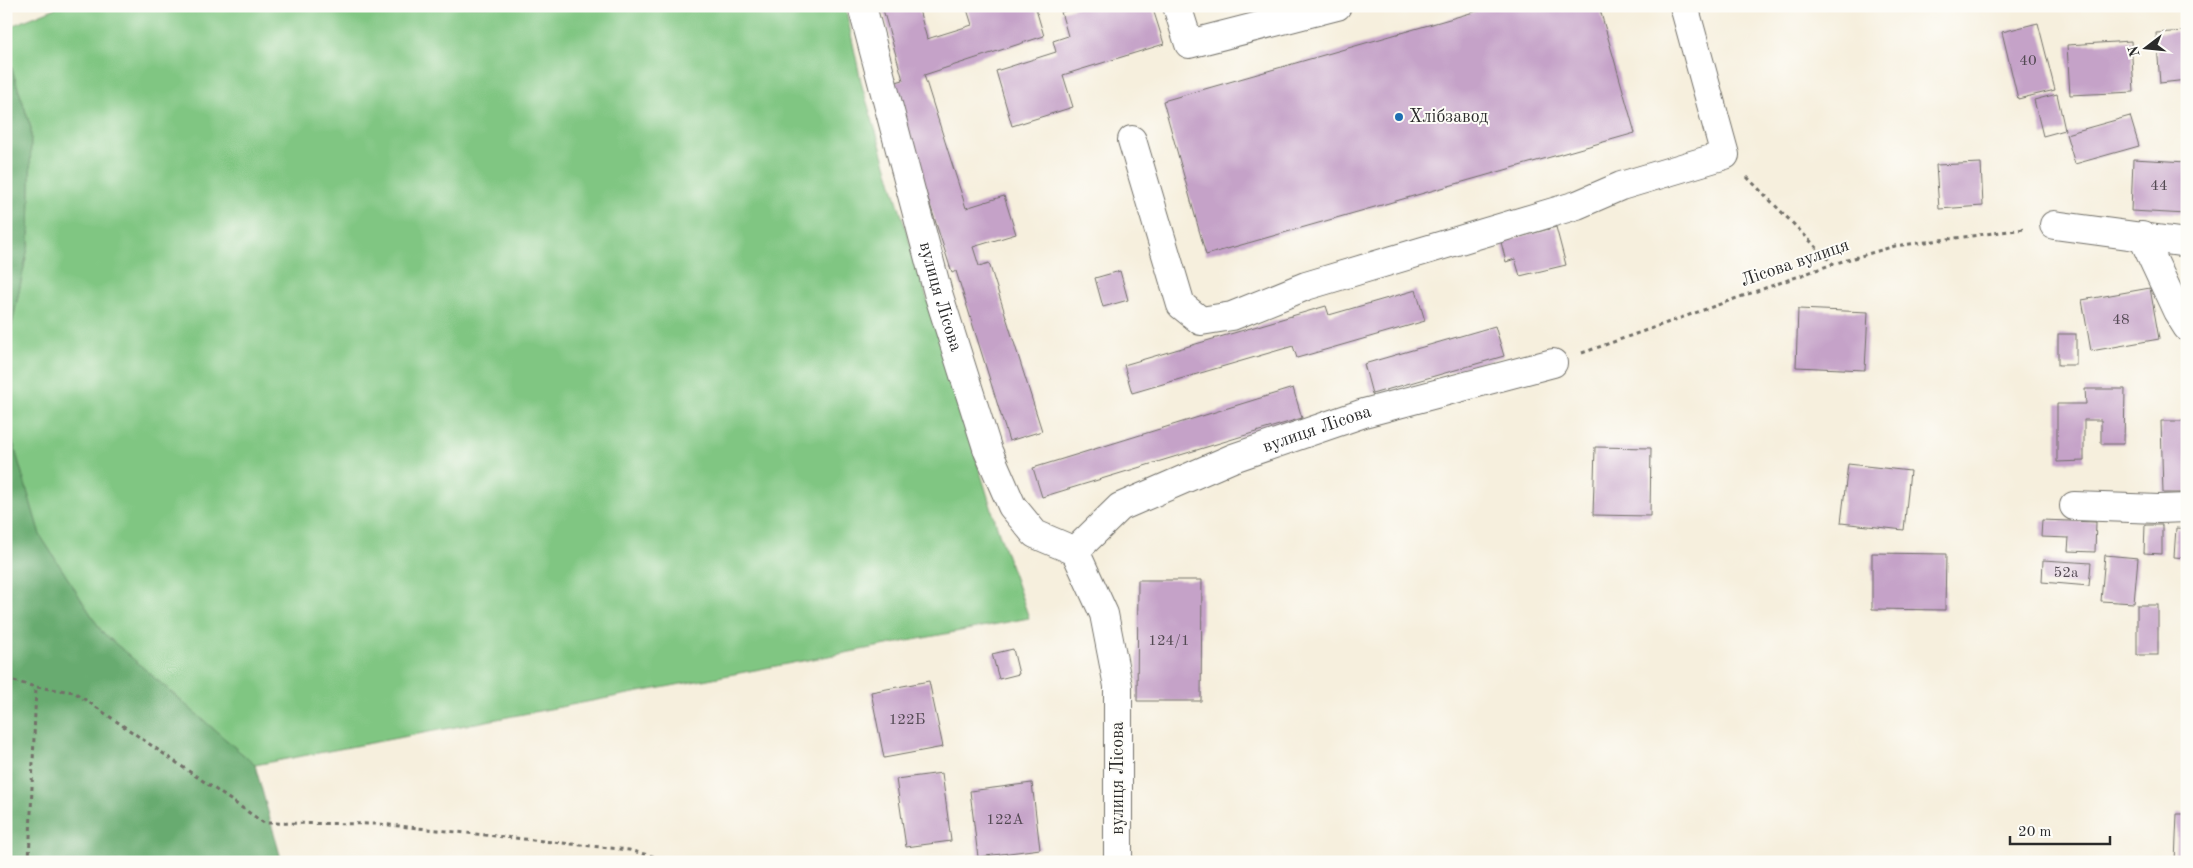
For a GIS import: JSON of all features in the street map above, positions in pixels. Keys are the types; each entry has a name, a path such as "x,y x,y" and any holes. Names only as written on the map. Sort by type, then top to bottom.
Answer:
{"street":[{"name":"вулиця Лісова","path":"862,6 938,294 988,451 1012,506 1035,534 1075,551 1104,614 1118,686 1118,862"},
{"path":"1177,6 1189,44 1337,6"},
{"path":"1132,140 1181,304 1202,320 1232,316 1306,286 1577,205 1621,186 1726,155 1684,6"},
{"path":"2054,225 2187,243"},
{"path":"2142,236 2177,311 2187,327"},
{"name":"вулиця Лісова","path":"1075,551 1120,506 1233,458 1364,412 1553,363"},
{"path":"2074,506 2187,508"}],"path":[{"path":"1726,155 1833,264"},
{"name":"Лісова вулиця","path":"1553,363 1833,264 1895,246 2054,225"},
{"path":"6,679 36,687 74,692 264,823 380,824 629,850 674,862"},
{"path":"29,862 36,687"}],"green space":[{"path":"56,6 845,6 862,86 999,533 1029,618 255,765 102,632 40,535 6,419 8,344 29,243 31,128 6,51 6,28 56,8"},
{"path":"6,51 31,128 29,243 8,344 6,419"},
{"path":"6,419 40,535 102,632 255,765 282,862 6,862"}],"building":[{"path":"882,6 918,6 927,39 972,25 966,6 1035,6 1044,36 924,75 966,208 1004,196 1016,234 973,247 979,266 989,263 1042,431 1009,441 956,271 952,273 889,84 903,80"},
{"path":"1080,6 1152,6 1164,44 1063,75 1073,107 1012,126 996,71 1056,52 1053,41 1068,36 1061,12"},
{"name":"Хлібзавод","path":"1495,6 1599,6 1635,133 1206,255 1163,101"},
{"path":"2038,23 2055,90 2018,99 2002,32"},
{"path":"2187,31 2187,80 2160,83 2156,33"},
{"path":"2131,41 2134,92 2070,95 2067,45"},
{"path":"2057,94 2065,130 2043,136 2034,100"},
{"path":"2130,116 2139,146 2075,164 2066,134"},
{"path":"2133,159 2187,162 2187,214 2131,211"},
{"path":"1981,163 1983,206 1939,209 1936,165"},
{"path":"1556,227 1566,265 1520,276 1515,259 1506,262 1501,242"},
{"path":"1120,271 1128,300 1103,307 1095,278"},
{"path":"2150,288 2159,339 2091,351 2082,300"},
{"path":"1416,290 1425,321 1297,358 1293,346 1132,393 1124,365 1326,306 1329,315"},
{"path":"1798,309 1868,312 1865,370 1796,367"},
{"path":"1495,326 1504,356 1372,394 1364,364"},
{"path":"2058,334 2076,334 2076,365 2058,365"},
{"path":"1293,388 1302,418 1042,497 1033,468"},
{"path":"2085,389 2125,389 2124,444 2101,444 2101,420 2084,420 2084,461 2057,462 2057,404 2086,404"},
{"path":"2161,421 2187,421 2187,493 2163,493"},
{"path":"1595,447 1651,448 1650,516 1593,515"},
{"path":"1848,464 1910,471 1904,530 1841,523"},
{"path":"2042,520 2096,522 2095,552 2068,551 2069,538 2041,537"},
{"path":"2145,525 2162,525 2162,554 2144,553"},
{"path":"2176,528 2187,529 2187,558 2174,557"},
{"path":"1872,553 1946,554 1945,610 1872,609"},
{"path":"2105,555 2138,558 2134,603 2101,601"},
{"path":"2043,560 2091,563 2089,586 2042,582"},
{"path":"1138,580 1202,580 1201,701 1137,701"},
{"path":"2137,605 2158,605 2158,655 2137,655"},
{"path":"1013,649 1019,674 999,679 992,654"},
{"path":"929,681 943,747 884,758 871,692"},
{"path":"942,773 951,841 906,847 896,779"},
{"path":"1032,783 1040,849 978,857 970,791"},
{"path":"2177,814 2187,814 2187,862 2175,862"}],"place":[{"name":"Хлібзавод","path":"1399,117"}]}
